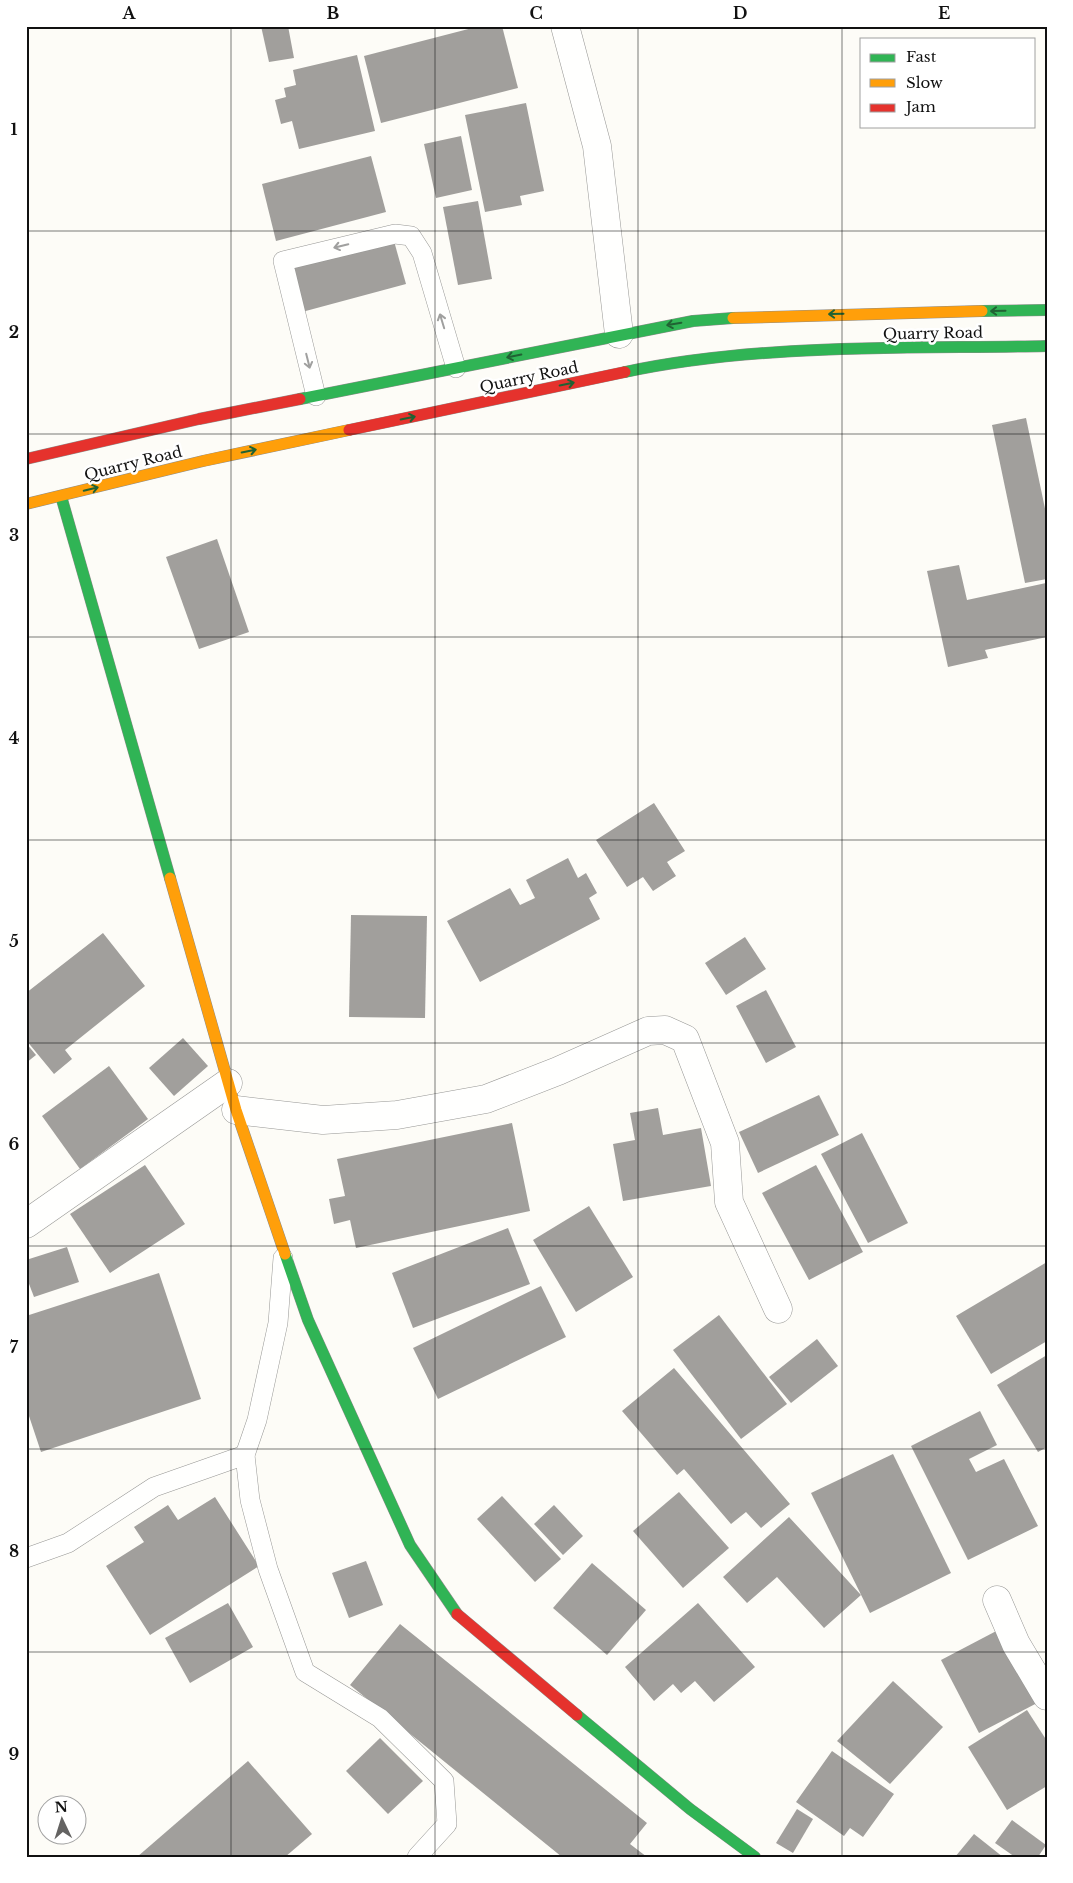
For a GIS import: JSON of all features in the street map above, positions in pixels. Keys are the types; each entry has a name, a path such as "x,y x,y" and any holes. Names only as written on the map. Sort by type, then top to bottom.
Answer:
{"main road":[{"name":"Quarry Road","path":"26,459 199,419 619,334 693,321 753,316 1047,310"},
{"name":"Quarry Road","path":"26,504 203,461 642,368 730,356 782,352 1047,346"},
{"path":"61,496 236,1110 308,1320 410,1545 457,1615 690,1809 755,1857"}],"street":[{"path":"565,26 596,146 619,334"},
{"path":"236,1110 323,1120 397,1115 486,1099 648,1031 665,1030 684,1039 725,1144 729,1202 778,1309"},
{"path":"26,1224 228,1083"},
{"path":"998,1600 1016,1644 1047,1696"}],"lane":[{"path":"316,396 283,261 394,234 411,236 422,253 456,368"},
{"path":"284,1250 278,1322 257,1420 245,1455 250,1500 268,1569 305,1672 380,1718 444,1780 448,1824 417,1857"},
{"path":"26,1558 68,1543 154,1487 245,1455"}],"building":[{"path":"261,26 288,26 294,58 269,62"},
{"path":"480,26 502,26 518,88 381,123 364,56"},
{"path":"357,55 375,131 299,149 292,121 281,124 275,100 286,97 284,88 296,85 293,70"},
{"path":"526,103 544,191 520,196 522,205 485,212 465,115"},
{"path":"461,136 472,190 436,198 424,144"},
{"path":"371,156 386,212 276,241 262,184"},
{"path":"478,201 492,279 458,285 443,207"},
{"path":"394,241 406,284 302,312 290,269"},
{"path":"1026,418 1047,518 1047,579 1025,583 992,425"},
{"path":"217,539 249,632 199,649 166,557"},
{"path":"959,565 967,600 1046,583 1047,637 985,650 988,658 948,667 927,571"},
{"path":"654,803 685,851 667,862 676,876 653,891 643,877 627,887 596,840"},
{"path":"568,858 578,878 586,873 597,893 589,898 600,919 480,982 447,921 510,888 520,905 535,898 526,880"},
{"path":"351,915 427,916 425,1018 349,1017"},
{"path":"103,933 145,986 65,1050 72,1059 54,1074 26,1040 26,993"},
{"path":"745,937 766,969 726,995 705,963"},
{"path":"766,990 796,1047 766,1063 736,1006"},
{"path":"183,1038 208,1066 174,1096 149,1068"},
{"path":"26,1043 36,1055 26,1063"},
{"path":"109,1066 148,1119 80,1169 42,1116"},
{"path":"819,1095 839,1135 758,1173 739,1132"},
{"path":"658,1108 663,1135 701,1128 711,1186 623,1201 613,1144 635,1140 630,1113"},
{"path":"512,1123 530,1211 356,1248 350,1220 334,1224 329,1199 345,1196 337,1159"},
{"path":"862,1133 908,1223 868,1243 821,1154"},
{"path":"145,1165 185,1224 110,1273 70,1214"},
{"path":"816,1165 863,1252 809,1280 762,1193"},
{"path":"589,1206 633,1277 576,1312 533,1240"},
{"path":"508,1228 530,1284 413,1328 392,1273"},
{"path":"67,1247 79,1282 34,1297 26,1276 26,1260"},
{"path":"1047,1262 1047,1341 991,1374 956,1316"},
{"path":"159,1273 201,1399 41,1452 26,1407 26,1316"},
{"path":"541,1286 566,1337 438,1399 413,1348"},
{"path":"719,1315 787,1404 741,1439 673,1350"},
{"path":"817,1339 838,1366 791,1403 769,1377"},
{"path":"1047,1355 1047,1447 1038,1452 997,1385"},
{"path":"674,1368 790,1504 761,1528 746,1512 731,1524 684,1469 677,1475 622,1411"},
{"path":"980,1411 997,1445 969,1459 976,1472 1004,1459 1038,1526 968,1560 911,1446"},
{"path":"893,1454 951,1573 870,1613 811,1493"},
{"path":"679,1492 729,1548 683,1588 633,1531"},
{"path":"502,1496 561,1559 535,1582 477,1519"},
{"path":"215,1497 259,1566 150,1635 106,1566 144,1542 134,1527 168,1505 178,1520"},
{"path":"554,1505 583,1536 563,1555 534,1524"},
{"path":"789,1517 861,1595 824,1628 777,1577 747,1603 723,1577"},
{"path":"366,1561 383,1605 349,1618 332,1573"},
{"path":"592,1563 646,1610 607,1655 553,1608"},
{"path":"228,1603 253,1647 190,1683 165,1638"},
{"path":"698,1603 755,1667 714,1702 695,1681 681,1693 673,1684 654,1701 625,1667"},
{"path":"400,1624 647,1823 630,1844 647,1857 562,1857 350,1685"},
{"path":"1002,1628 1041,1701 979,1733 941,1660"},
{"path":"893,1681 943,1727 890,1784 837,1741"},
{"path":"1027,1710 1047,1741 1047,1786 1007,1810 968,1747"},
{"path":"380,1738 423,1781 388,1814 346,1771"},
{"path":"832,1751 894,1794 863,1837 850,1828 844,1836 796,1802"},
{"path":"248,1761 312,1834 285,1857 137,1857"},
{"path":"797,1809 813,1819 793,1853 776,1843"},
{"path":"1012,1820 1046,1845 1038,1857 1015,1857 995,1843"},
{"path":"974,1834 1003,1857 955,1857"}],"traffic: fast":[{"path":"982,311 1047,310"},
{"path":"300,399 693,321 733,318"},
{"path":"625,372 728,356 781,352 835,349 1047,346"},
{"path":"61,496 170,878"},
{"path":"285,1254 308,1320 410,1545 457,1614"},
{"path":"577,1715 690,1809 755,1857"}],"traffic: slow":[{"path":"733,318 982,311"},
{"path":"26,504 203,461 349,430"},
{"path":"170,878 236,1110 285,1254"}],"traffic: jam":[{"path":"349,430 625,372"},
{"path":"26,459 199,419 300,399"},
{"path":"457,1614 577,1715"}]}
